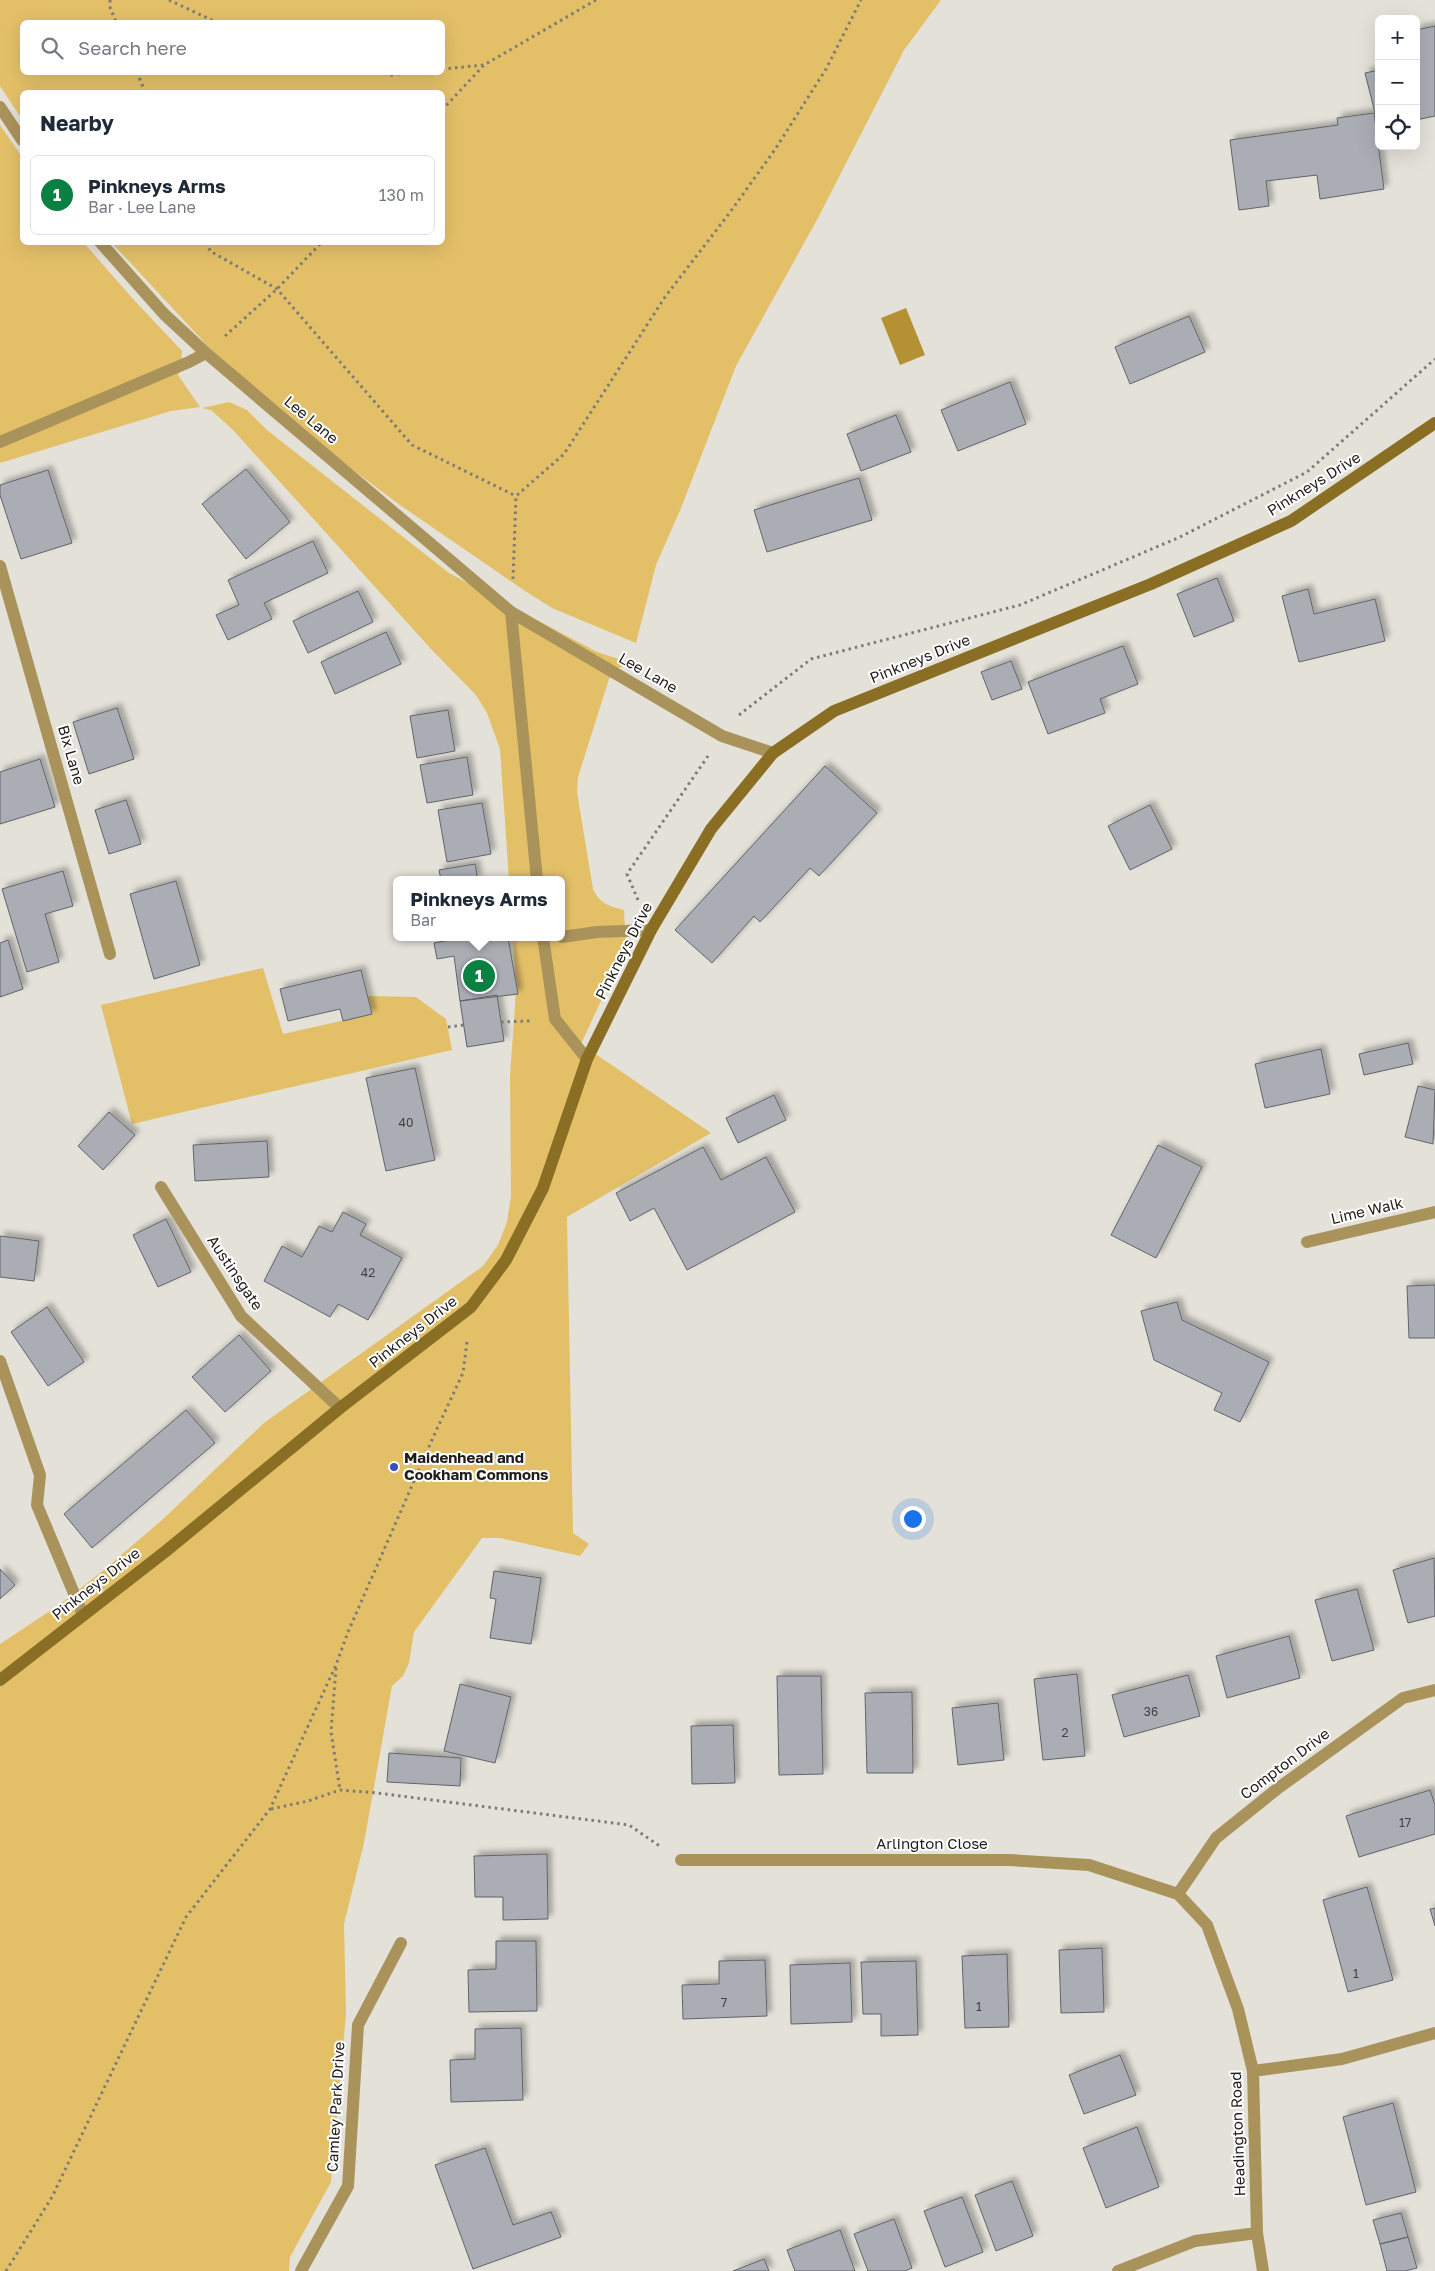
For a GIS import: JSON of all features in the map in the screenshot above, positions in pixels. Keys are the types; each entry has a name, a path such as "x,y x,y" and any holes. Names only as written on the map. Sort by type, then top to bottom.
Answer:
{"street":[{"path":"0,108 20,137"},
{"name":"Lee Lane","path":"103,245 164,314 206,353 511,612 722,736 773,753"},
{"path":"0,442 172,370 206,353"},
{"name":"Pinkneys Drive","path":"0,1680 166,1551 340,1408 471,1307 506,1260 543,1188 587,1059 651,930 711,829 773,753 834,711 1151,584 1291,521 1435,424"},
{"name":"Bix Lane","path":"0,566 110,954"},
{"path":"511,612 537,876"},
{"path":"565,936 597,932 651,930"},
{"path":"543,941 555,1019 587,1059"},
{"name":"Austinsgate","path":"161,1187 241,1316 340,1408"},
{"name":"Lime Walk","path":"1307,1242 1435,1212"},
{"path":"0,1361 40,1475 37,1505 83,1615"},
{"name":"Compton Drive","path":"1178,1894 1216,1838 1277,1789 1403,1698 1435,1690"},
{"name":"Arlington Close","path":"681,1860 1009,1860 1089,1865 1178,1894"},
{"name":"Headington Road","path":"1178,1894 1207,1926 1238,2009 1253,2072 1257,2233 1263,2271"},
{"name":"Camley Park Drive","path":"300,2271 348,2186 358,2026 400,1943"},
{"path":"1253,2072 1342,2059 1435,2033"},
{"path":"1118,2271 1195,2241 1257,2233"}],"path":[{"path":"110,0 110,7 115,20"},
{"path":"169,0 212,20"},
{"path":"445,107 484,65 596,0"},
{"path":"511,612 516,496 564,454 665,297 732,211 776,148 826,69 861,0"},
{"path":"445,69 484,65"},
{"path":"138,75 144,90"},
{"path":"208,245 210,251 277,289 412,445 516,496"},
{"path":"206,353 277,289 319,245"},
{"path":"448,1027 464,1025"},
{"path":"6,2271 52,2197 186,1918 270,1809 336,1665 348,1632 407,1496 463,1373 471,1307"},
{"path":"336,1665 331,1732 340,1790"},
{"path":"270,1809 308,1801 340,1790 386,1794 629,1825 681,1860"}],"shaded area":[{"path":"0,0 941,0 904,50 818,218 736,366 681,508 656,565 636,643 552,608 400,505 310,438 218,357 114,245 445,245 445,90 20,90 20,116 0,86"},
{"path":"0,125 20,154 20,245 86,245 182,351 181,370 178,375 200,407 171,411 0,463"},
{"path":"906,308 925,355 900,365 881,318"},
{"path":"229,402 247,410 267,430 449,573 597,652 637,665 616,668 609,679 578,777 577,792 593,889 606,904 624,910 626,947 581,1044 711,1133 567,1217 573,1533 589,1544 580,1556 500,1538 482,1538 414,1632 409,1663 403,1676 392,1686 364,1843 344,1924 346,2014 331,2182 290,2257 289,2271 0,2271 0,1644 59,1605 104,1570 162,1520 264,1423 483,1266 498,1245 507,1222 511,1196 510,1076 516,991 513,941 565,941 565,876 509,876 500,749 487,713 476,695 432,650 233,430 211,410 202,408"},
{"path":"263,968 283,1034 372,1014 368,996 416,997 446,1019 452,1050 132,1124 101,1005"}],"building":[{"path":"1435,26 1435,116 1420,119 1420,60 1420,29"},
{"path":"1375,71 1375,113 1365,73"},
{"path":"1374,113 1375,150 1379,150 1384,189 1320,199 1317,175 1266,181 1269,206 1239,210 1230,140 1338,125 1337,118"},
{"path":"1189,316 1205,352 1130,384 1115,347"},
{"path":"1010,382 1026,424 958,451 941,410"},
{"path":"896,415 911,452 861,471 847,434"},
{"path":"246,469 290,522 246,559 202,504"},
{"path":"48,470 72,543 21,559 0,495 0,485"},
{"path":"859,478 872,520 767,552 754,510"},
{"path":"313,541 328,573 264,603 272,619 228,640 216,615 239,605 228,580"},
{"path":"1217,578 1234,621 1194,637 1177,594"},
{"path":"1308,589 1314,614 1375,599 1385,641 1299,662 1282,596"},
{"path":"358,591 373,622 308,653 293,621"},
{"path":"386,632 401,664 335,694 321,662"},
{"path":"1123,646 1138,684 1100,699 1105,713 1048,734 1028,682"},
{"path":"1011,661 1022,689 992,700 981,672"},
{"path":"117,708 134,759 89,774 73,722"},
{"path":"448,710 455,751 417,758 410,716"},
{"path":"467,757 473,795 427,803 420,765"},
{"path":"40,759 55,807 0,824 0,772"},
{"path":"825,766 877,813 819,876 810,868 760,922 754,916 712,963 675,930"},
{"path":"126,800 141,844 109,854 95,810"},
{"path":"482,803 491,854 447,862 438,810"},
{"path":"1150,805 1172,849 1130,870 1108,826"},
{"path":"475,864 477,876 440,876 439,870"},
{"path":"63,871 73,906 45,914 59,962 27,972 2,889"},
{"path":"176,881 200,965 154,979 130,894"},
{"path":"8,940 23,989 0,997 0,943"},
{"path":"445,941 509,941 518,994 460,1001 454,956 437,959 434,943"},
{"path":"361,970 372,1014 343,1021 340,1009 288,1021 280,989"},
{"path":"497,995 504,1041 467,1047 460,1001"},
{"path":"1408,1043 1413,1064 1364,1075 1359,1054"},
{"path":"1321,1049 1330,1094 1265,1108 1255,1064"},
{"path":"415,1068 435,1160 386,1171 366,1078"},
{"path":"1418,1086 1435,1090 1433,1144 1405,1137"},
{"path":"774,1095 786,1120 738,1143 726,1118"},
{"path":"109,1112 135,1135 103,1170 78,1146"},
{"path":"267,1141 269,1177 195,1181 193,1145"},
{"path":"1158,1145 1202,1167 1156,1258 1111,1235"},
{"path":"703,1147 721,1180 766,1157 795,1212 687,1270 654,1208 630,1221 616,1193"},
{"path":"343,1212 366,1224 360,1235 402,1258 368,1320 338,1304 330,1317 264,1281 282,1246 302,1257 319,1226 332,1232"},
{"path":"166,1219 191,1272 158,1287 133,1235"},
{"path":"0,1236 39,1241 34,1281 0,1277"},
{"path":"1435,1285 1435,1338 1409,1338 1407,1286"},
{"path":"1177,1302 1182,1320 1269,1362 1240,1422 1214,1410 1222,1393 1154,1360 1141,1311"},
{"path":"47,1307 84,1362 48,1386 11,1332"},
{"path":"239,1335 271,1371 225,1412 192,1377"},
{"path":"186,1410 215,1443 92,1548 64,1514"},
{"path":"1434,1558 1435,1616 1408,1623 1393,1570"},
{"path":"0,1569 15,1585 0,1599"},
{"path":"494,1571 541,1578 531,1644 490,1638 496,1599 490,1598"},
{"path":"1357,1589 1374,1650 1332,1661 1315,1600"},
{"path":"1289,1636 1300,1678 1227,1698 1216,1656"},
{"path":"1077,1674 1085,1756 1043,1760 1034,1679"},
{"path":"1188,1675 1200,1716 1124,1737 1112,1695"},
{"path":"777,1676 821,1676 823,1774 779,1775"},
{"path":"460,1684 511,1697 495,1763 444,1751"},
{"path":"912,1692 913,1773 867,1773 865,1693"},
{"path":"998,1703 1004,1760 958,1765 952,1708"},
{"path":"733,1725 735,1783 692,1784 691,1726"},
{"path":"389,1753 461,1758 460,1786 387,1782"},
{"path":"1430,1790 1435,1805 1435,1834 1359,1857 1346,1816"},
{"path":"547,1854 548,1919 503,1920 503,1897 475,1897 474,1856"},
{"path":"1367,1887 1393,1980 1348,1992 1323,1900"},
{"path":"1435,1908 1435,1926 1430,1909"},
{"path":"496,1941 536,1941 537,2011 469,2012 468,1970 496,1969"},
{"path":"1102,1948 1104,2012 1061,2013 1059,1950"},
{"path":"1007,1954 1009,2027 965,2028 962,1956"},
{"path":"765,1960 767,2016 683,2019 682,1985 719,1984 719,1961"},
{"path":"916,1961 918,2035 881,2036 881,2014 863,2014 861,1962"},
{"path":"850,1963 852,2022 791,2024 790,1965"},
{"path":"521,2028 523,2100 451,2102 450,2060 475,2059 475,2029"},
{"path":"1120,2055 1136,2095 1084,2114 1069,2075"},
{"path":"1393,2103 1416,2192 1366,2205 1343,2117"},
{"path":"1137,2127 1159,2187 1106,2208 1083,2148"},
{"path":"485,2148 513,2225 551,2212 561,2237 473,2269 435,2165"},
{"path":"1012,2181 1033,2236 996,2251 975,2195"},
{"path":"962,2197 983,2252 945,2267 924,2211"},
{"path":"1401,2213 1408,2237 1380,2244 1373,2220"},
{"path":"894,2219 912,2268 905,2271 868,2271 854,2234"},
{"path":"840,2230 855,2271 795,2271 787,2250"},
{"path":"1408,2237 1417,2268 1405,2271 1387,2271 1380,2244"},
{"path":"764,2259 769,2271 733,2271"}],"place":[{"name":"Pinkneys Arms","path":"479,976"},
{"name":"Maidenhead and Cookham Commons","path":"394,1467"}]}
